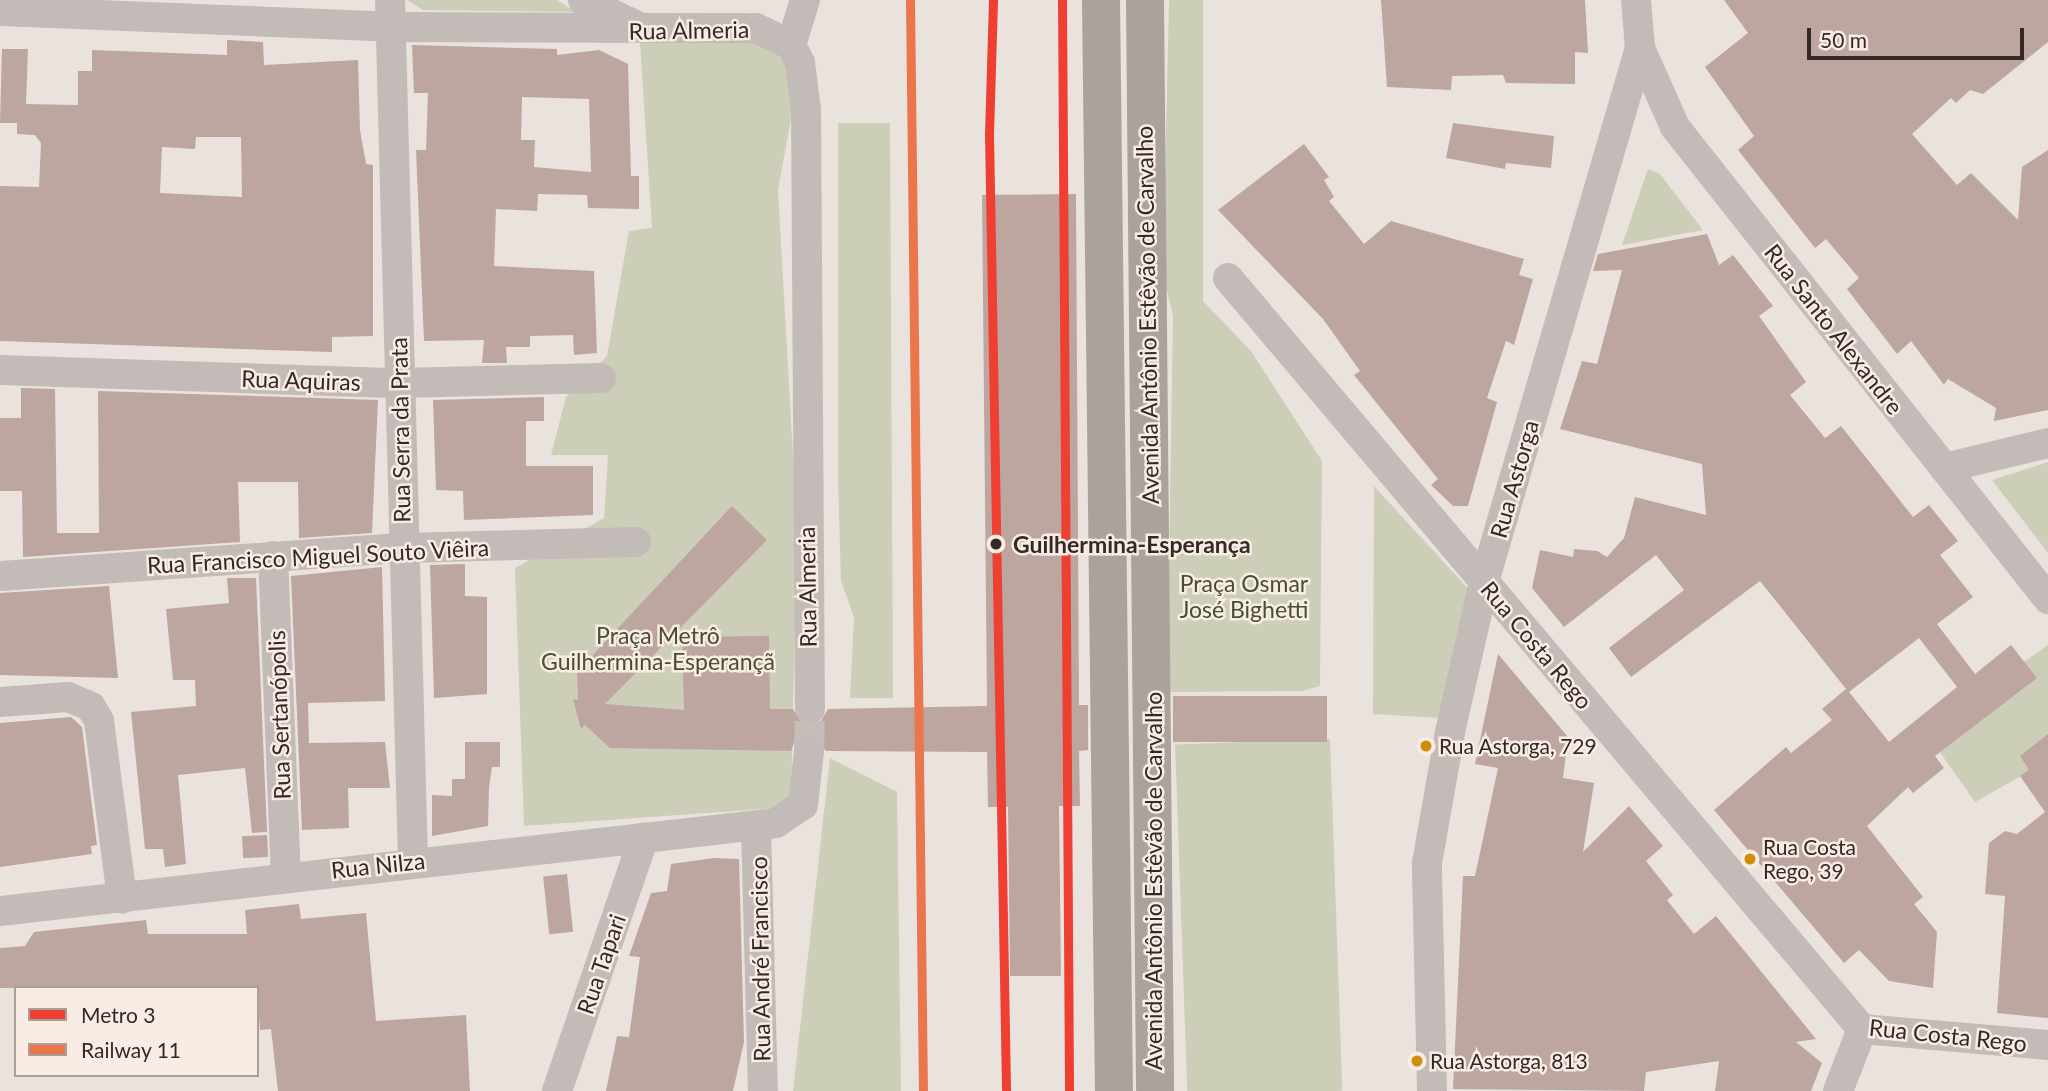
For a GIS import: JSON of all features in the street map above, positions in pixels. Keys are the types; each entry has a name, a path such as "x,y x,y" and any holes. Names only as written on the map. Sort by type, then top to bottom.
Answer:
{"highway":[{"name":"Avenida Antônio Estêvão de Carvalho","path":"1101,0 1114,1091"},
{"name":"Avenida Antônio Estêvão de Carvalho","path":"1145,0 1155,1091"}],"street":[{"path":"583,0 649,31"},
{"path":"640,0 649,31"},
{"path":"791,45 806,0"},
{"name":"Rua Astorga","path":"1432,1091 1427,863 1484,582 1640,48 1636,0"},
{"name":"Rua Almeria","path":"0,11 390,14 649,31 756,28 791,45 806,110 810,709"},
{"name":"Rua Serra da Prata","path":"390,14 413,861"},
{"name":"Rua Santo Alexandre","path":"1640,48 1675,127 2048,599"},
{"name":"Rua Costa Rego","path":"1228,278 1862,1029 2048,1045"},
{"name":"Rua Aquiras","path":"0,370 399,383 601,378"},
{"path":"1944,468 2048,443"},
{"name":"Rua Francisco Miguel Souto Viêira","path":"0,576 403,548 636,542"},
{"name":"Rua Sertanópolis","path":"273,556 286,874"},
{"path":"0,702 68,697 91,707 99,721 122,899"},
{"path":"756,827 787,820 803,805 809,751"},
{"name":"Rua Nilza","path":"0,911 122,899 286,874 756,827"},
{"name":"Rua André Francisco","path":"756,827 763,1091"},
{"name":"Rua Tapari","path":"557,1091 644,837"},
{"path":"1838,1091 1862,1029"}],"green space":[{"path":"407,0 557,0 576,12 423,10"},
{"name":"Praça Osmar José Bighetti","path":"1169,0 1203,0 1203,301 1251,351 1322,461 1320,686 1303,691 1167,692 1173,316 1163,274"},
{"name":"Praça Metrô Guilhermina-Esperançã","path":"768,38 797,85 778,190 797,526 791,807 524,826 515,568 604,518 608,455 551,455 566,397 607,356 629,231 652,228 640,43"},
{"path":"838,123 890,123 893,698 850,698 854,617 841,581 838,480"},
{"path":"1648,169 1660,174 1703,230 1622,245"},
{"path":"2048,462 2048,553 1992,480"},
{"path":"1374,486 1473,594 1441,718 1373,714"},
{"path":"2048,645 2048,761 1975,802 1925,731"},
{"path":"1330,739 1342,1091 1187,1091 1175,744"},
{"path":"830,758 897,792 901,1091 793,1091"}],"building":[{"path":"1381,0 1585,0 1588,53 1575,52 1575,84 1506,83 1503,75 1452,76 1451,90 1387,87"},
{"path":"1724,0 2048,0 2048,42 1983,94 1970,90 1956,103 1951,98 1912,134 1957,185 1971,173 2018,220 2022,167 2048,150 2048,410 1994,421 1996,408 1948,379 1944,385 1911,341 1897,354 1847,289 1859,278 1826,239 1815,248 1738,150 1754,136 1705,67 1748,33"},
{"path":"227,40 263,42 264,65 358,60 360,130 366,164 373,165 373,336 332,337 332,352 0,341 0,186 39,187 41,143 35,135 17,134 17,123 0,123 2,49 28,49 26,104 78,105 78,71 92,71 92,50 227,55","holes":["196,137 241,137 242,197 160,193 162,147 195,149"]},
{"path":"412,45 557,49 557,55 599,50 628,64 631,176 639,176 639,209 588,208 587,195 538,194 537,211 496,209 494,266 594,271 597,353 574,355 573,335 530,336 530,347 506,347 507,363 482,363 484,340 424,341 416,150 426,150 428,93 414,93","holes":["522,97 589,99 591,172 534,167 535,140 521,140"]},
{"path":"1453,123 1554,136 1551,168 1506,163 1505,169 1446,158"},
{"path":"1304,144 1329,177 1324,180 1334,197 1329,201 1364,244 1391,221 1524,259 1519,275 1533,279 1514,345 1506,341 1487,398 1497,402 1468,506 1453,506 1431,485 1438,479 1354,375 1360,371 1323,319 1218,210"},
{"path":"1076,194 1079,705 1088,705 1088,750 1079,751 1080,806 1059,806 1061,976 1010,976 1008,807 988,807 987,752 826,751 810,734 795,740 791,751 610,748 585,725 581,729 573,699 578,700 577,672 732,506 767,540 605,704 684,710 682,637 769,636 770,709 793,709 802,724 819,724 828,709 987,706 982,195"},
{"path":"1707,234 1719,265 1733,255 1773,306 1759,316 1806,382 1790,395 1825,438 1841,426 1913,517 1929,505 1958,541 1940,555 1973,597 1937,624 1975,674 2011,645 2037,678 1935,756 1944,768 1913,793 1908,787 1867,826 1923,897 1914,904 1937,932 1933,988 1889,981 1859,950 1844,963 1714,810 1786,747 1791,753 1832,720 1822,709 1846,689 1760,581 1631,677 1609,648 1684,590 1656,555 1564,627 1532,588 1540,550 1573,557 1574,549 1597,551 1607,557 1624,538 1635,497 1706,515 1702,464 1560,429 1582,361 1597,364 1622,270 1593,271 1598,254","holes":["1919,638 1957,687 1889,742 1849,692"]},
{"path":"21,388 55,389 57,533 99,533 98,391 378,400 372,533 299,538 298,482 238,482 240,542 23,557 22,491 0,491 0,418 21,418"},
{"path":"544,397 544,421 526,421 526,466 593,466 593,515 464,520 463,491 436,490 433,400"},
{"path":"465,564 465,596 487,597 487,694 434,698 430,565"},
{"path":"382,567 385,701 308,703 309,743 385,742 390,788 348,788 349,828 302,830 291,576"},
{"path":"227,578 256,578 267,832 252,833 245,768 178,775 186,864 165,867 163,849 145,849 131,712 196,706 195,680 173,680 166,609 229,603"},
{"path":"109,586 118,678 0,675 0,593"},
{"path":"1498,654 1568,737 1563,778 1594,783 1583,852 1629,806 1663,846 1646,861 1673,895 1667,900 1694,934 1716,916 1816,1039 1796,1042 1822,1063 1811,1091 1715,1091 1719,1061 1646,1072 1644,1091 1453,1089 1463,876 1475,876 1498,768 1475,764"},
{"path":"1173,696 1327,696 1327,742 1173,742"},
{"path":"71,717 82,727 97,845 91,846 92,854 0,867 0,723"},
{"path":"2048,734 2048,1018 1997,1013 2005,896 1985,894 1989,843 2005,831 2017,834 2045,812 2020,776 2029,770 2020,756"},
{"path":"465,742 500,742 500,767 492,767 489,787 488,826 432,836 432,795 452,796 452,779 465,779"},
{"path":"267,835 268,857 243,858 242,836"},
{"path":"714,858 739,859 744,1042 733,1091 606,1091 617,1036 629,1037 640,957 629,956 651,893 667,891 671,864"},
{"path":"567,874 573,932 549,934 543,877"},
{"path":"299,904 301,919 366,913 376,1021 466,1015 470,1091 278,1091 271,1029 260,1030 259,986 0,988 0,948 25,946 34,932 146,920 148,934 247,934 245,910"}],"tunnel":[{"path":"809,751 810,709"}],"metro line":[{"name":"3","path":"993,0 989,133 1006,1091"},
{"name":"3","path":"1062,0 1069,1091"}],"rail line":[{"name":"11","path":"910,0 923,1091"}],"place":[{"name":"Guilhermina-Esperança","path":"996,544"},
{"name":"Rua Astorga, 729","path":"1426,746"},
{"name":"Rua Costa Rego, 39","path":"1750,859"},
{"name":"Rua Astorga, 813","path":"1417,1061"}]}
